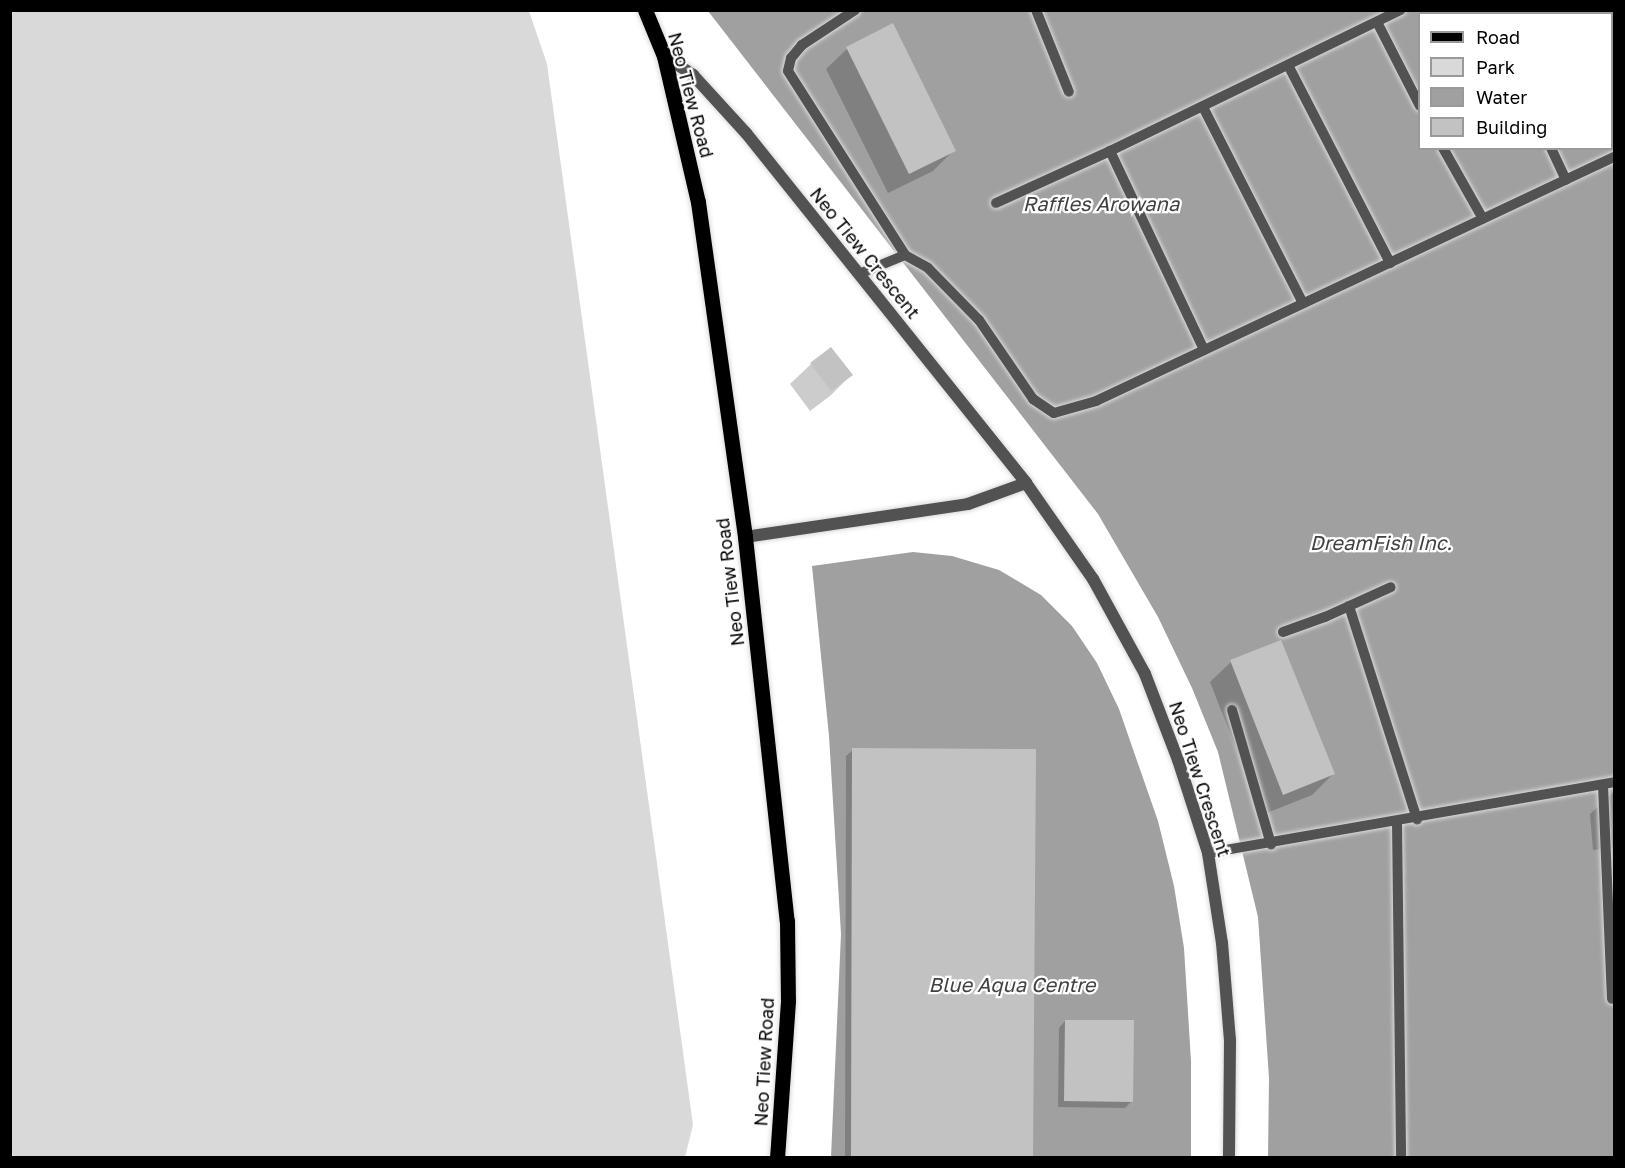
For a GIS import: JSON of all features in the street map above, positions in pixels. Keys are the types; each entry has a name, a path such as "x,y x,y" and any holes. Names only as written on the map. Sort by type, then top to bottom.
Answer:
{"main road":[{"name":"Neo Tiew Road","path":"645,10 664,56 698,202 746,537 787,921 788,1001 777,1158"}],"street":[{"name":"Neo Tiew Crescent","path":"664,56 693,75 708,89 1026,483 1093,579 1145,674 1178,760 1208,854 1222,943 1230,1040 1229,1158"},
{"path":"746,537 968,504 1026,483"}],"lane":[{"path":"855,10 802,45 791,58 788,71 905,255 927,268 979,320 1033,399 1054,413 1096,400 1614,157"},
{"path":"1036,10 1070,92"},
{"path":"996,203 1203,107 1401,10"},
{"path":"1377,22 1418,104"},
{"path":"1288,65 1390,263"},
{"path":"1203,107 1303,303"},
{"path":"1444,150 1483,219"},
{"path":"1552,150 1566,180"},
{"path":"1110,151 1204,350"},
{"path":"859,274 905,255"},
{"path":"1283,632 1391,587"},
{"path":"1349,606 1417,819"},
{"path":"1233,710 1271,844"},
{"path":"1208,854 1417,819 1614,782"},
{"path":"1603,784 1612,999"},
{"path":"1397,822 1401,1158"}],"green space":[{"path":"10,11 529,11 547,64 693,1125 685,1157 11,1157"}],"water":[{"path":"708,11 1614,11 1614,1157 1268,1157 1269,1078 1258,917 1218,752 1192,688 1158,617 1098,514"},
{"name":"Blue Aqua Centre","path":"913,552 952,556 999,570 1041,595 1072,626 1097,663 1119,709 1158,821 1174,886 1184,948 1191,1061 1191,1157 831,1157 841,934 829,736 812,566"}],"building":[{"path":"893,23 956,151 909,174 846,47"},
{"path":"831,347 853,375 831,391 810,363"},
{"path":"1281,640 1335,774 1283,795 1230,660"},
{"path":"852,748 1036,749 1033,1158 851,1158"},
{"path":"1065,1020 1134,1020 1133,1102 1064,1101"}],"water label":[{"name":"Raffles Arowana","path":"1101,203"},
{"name":"DreamFish Inc.","path":"1381,542"}]}
